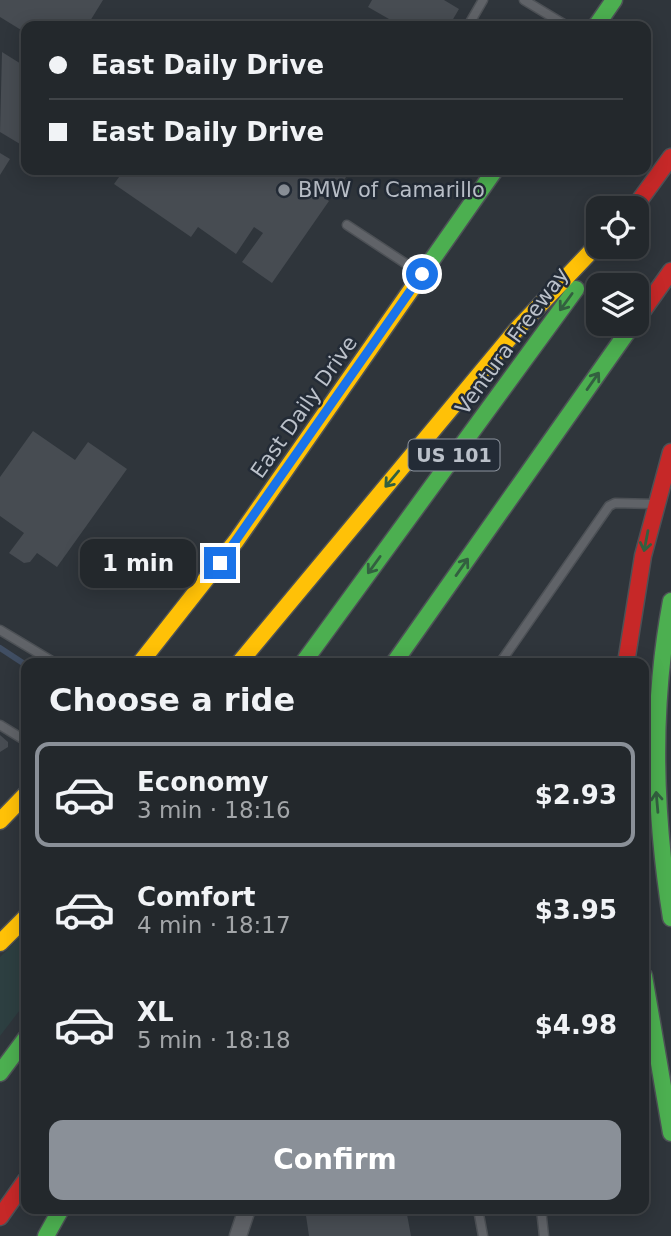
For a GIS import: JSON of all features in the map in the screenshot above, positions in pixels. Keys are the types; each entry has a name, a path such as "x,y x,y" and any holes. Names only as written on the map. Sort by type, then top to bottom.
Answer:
{"main road":[{"path":"599,21 614,0"},
{"path":"642,196 671,156"},
{"name":"East Daily Drive","path":"144,658 236,541 491,175"},
{"path":"243,658 518,328 586,257"},
{"name":"Ventura Freeway","path":"307,658 597,259"},
{"path":"649,302 671,271"},
{"name":"US 101","path":"398,658 626,336"},
{"path":"627,658 632,614 654,504 671,452"},
{"path":"671,601 659,677 656,741 671,918"},
{"path":"0,821 21,799"},
{"path":"0,943 21,921"},
{"path":"649,1032 651,1054 671,1133"},
{"path":"0,1073 21,1045"},
{"path":"0,1217 21,1187"},
{"path":"46,1236 58,1214"}],"street":[{"path":"238,1236 245,1214"}],"lane":[{"path":"471,21 483,0"},
{"path":"524,0 559,21"},
{"path":"347,225 422,274"},
{"path":"503,658 608,506 615,503 654,504"},
{"path":"0,630 46,658"},
{"path":"0,725 21,738"},
{"path":"479,1214 483,1236"},
{"path":"542,1214 544,1236"}],"shaded area":[{"path":"21,936 21,1009 0,1036 0,957"}],"building":[{"path":"0,0 103,0 90,21 21,21 21,30 0,17"},
{"path":"372,0 444,0 459,9 452,21 392,21 368,7"},
{"path":"2,52 21,64 21,142 0,132"},
{"path":"0,153 10,159 0,175"},
{"path":"120,175 348,175 342,183 334,178 322,196 329,201 272,283 242,262 263,233 254,227 236,254 198,227 191,237 114,184"},
{"path":"33,431 75,460 88,442 127,469 57,567 37,553 30,562 24,563 9,553 24,533 0,516 0,477"},
{"path":"0,735 8,742 8,747 0,752"},
{"path":"306,1214 407,1214 411,1236 309,1236"}],"waterway":[{"path":"0,648 21,662"}],"traffic: fast":[{"path":"599,21 614,0"},
{"path":"427,267 491,175"},
{"path":"307,658 576,289"},
{"path":"398,658 625,336"},
{"path":"671,601 660,681 657,760 661,838 671,918"},
{"path":"649,1005 671,1133"},
{"path":"0,1073 21,1045"},
{"path":"46,1236 58,1214"}],"traffic: slow":[{"path":"243,658 518,328 586,257"},
{"path":"144,658 236,541 427,267"},
{"path":"0,821 21,799"},
{"path":"0,943 21,922"}],"traffic: jam":[{"path":"643,196 671,157"},
{"path":"649,302 671,271"},
{"path":"627,658 643,556 671,452"},
{"path":"0,1217 21,1187"}],"place":[{"name":"BMW of Camarillo","path":"284,190"}],"route":[{"path":"220,563 422,274"}]}
